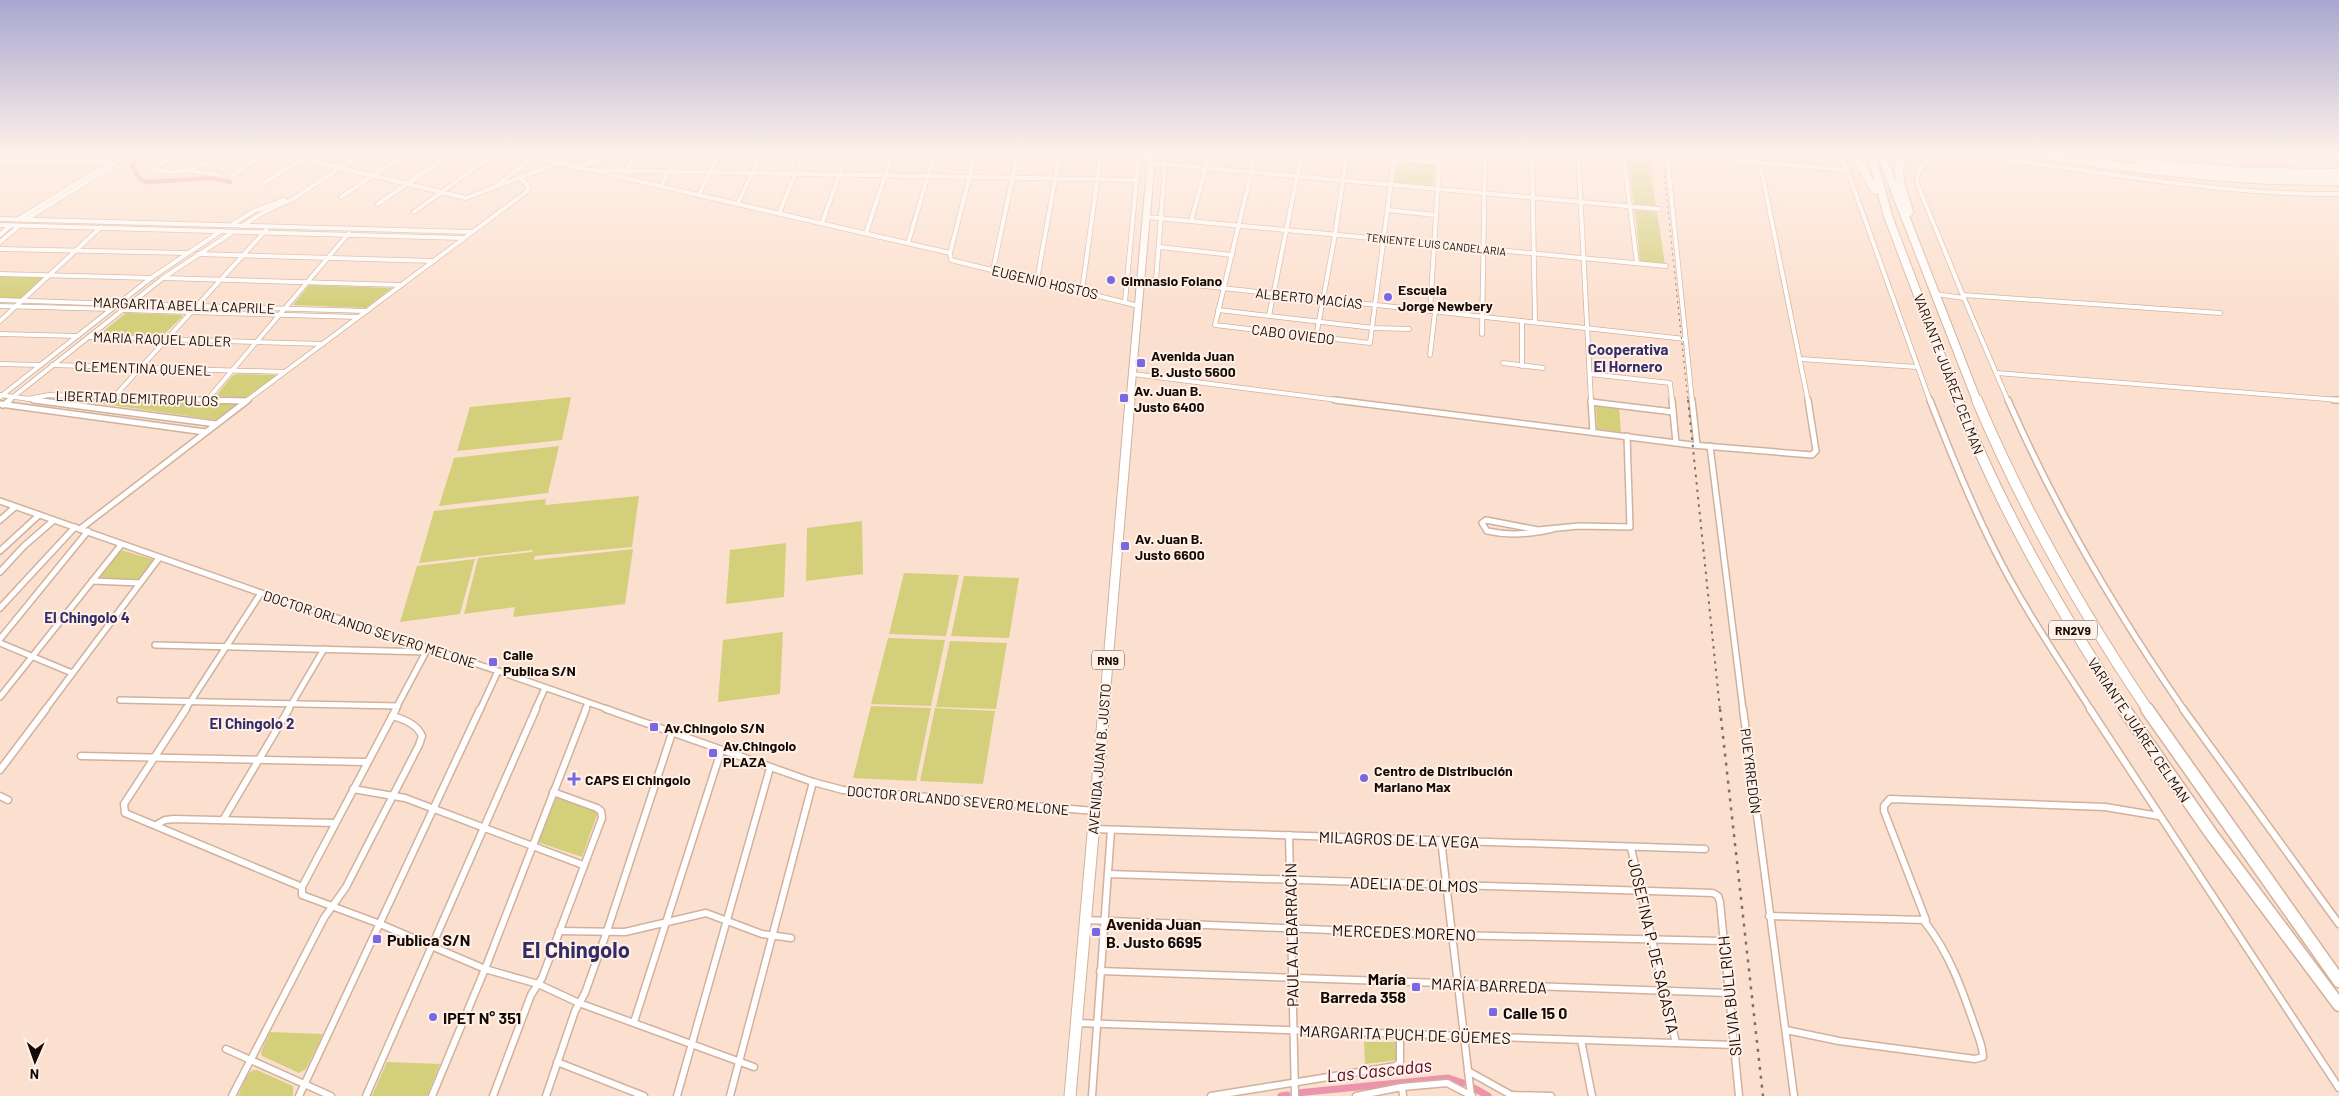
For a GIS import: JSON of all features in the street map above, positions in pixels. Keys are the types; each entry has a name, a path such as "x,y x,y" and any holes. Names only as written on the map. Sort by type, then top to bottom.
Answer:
{"highway":[{"path":"1881,203 1893,228"},
{"name":"VARIANTE JUÁREZ CELMAN","path":"1885,203 1974,439 2000,497 2039,573 2098,670 2154,753 2339,1005"},
{"name":"VARIANTE JUÁREZ CELMAN","path":"1900,203 2006,465 2066,580 2137,692 2339,981"},
{"path":"1906,203 1918,249"},
{"path":"2328,990 2339,1009"}],"main road":[{"name":"AVENIDA JUAN B. JUSTO","path":"1070,1096 1147,203"}],"street":[{"path":"0,235 18,220 45,203"},
{"path":"0,242 25,220 52,203"},
{"path":"0,396 110,309 186,253 248,214 277,203"},
{"path":"1,404 163,278 234,231 281,203"},
{"path":"414,212 426,203"},
{"path":"0,608 78,528 510,203"},
{"path":"739,203 950,254 962,203"},
{"path":"779,213 783,203"},
{"path":"822,223 829,203"},
{"path":"866,233 876,203"},
{"path":"908,243 920,203"},
{"path":"993,270 1007,203"},
{"path":"1037,280 1051,203"},
{"path":"1082,290 1095,203"},
{"path":"1125,302 1136,203"},
{"path":"1156,280 1163,203"},
{"path":"1191,221 1196,203"},
{"path":"1244,203 1218,310 1373,328 1409,329"},
{"path":"1269,316 1291,203"},
{"path":"1316,337 1339,203"},
{"path":"1373,328 1389,203"},
{"path":"1430,355 1435,203"},
{"path":"1482,334 1484,203"},
{"path":"1532,203 1535,322"},
{"path":"1582,203 1592,432"},
{"path":"1595,203 1658,209"},
{"path":"1674,203 1685,339 1697,445"},
{"path":"1133,374 1676,443 1806,456 1815,453 1801,360 1769,203"},
{"path":"1859,203 1917,367 1950,452 1993,547 2061,664 2339,1088"},
{"path":"1925,203 1963,297 2065,521 2116,607 2191,720 2339,924"},
{"path":"1629,206 1637,264"},
{"path":"1388,210 1435,215"},
{"name":"TENIENTE LUIS CANDELARIA","path":"1146,216 1666,266"},
{"path":"0,219 471,232"},
{"path":"0,321 106,222"},
{"path":"0,225 463,238"},
{"path":"113,398 269,227"},
{"path":"207,400 352,229"},
{"path":"1160,247 1232,255"},
{"path":"0,249 434,261"},
{"name":"EUGENIO HOSTOS","path":"950,254 951,260 1082,290 1139,306"},
{"path":"0,274 401,285"},
{"name":"ALBERTO MACÍAS","path":"1141,279 1685,339"},
{"path":"1936,294 2220,313"},
{"name":"MARGARITA ABELLA CAPRILE","path":"0,300 367,311"},
{"name":"MARGARITA ABELLA CAPRILE","path":"0,306 358,317"},
{"name":"CABO OVIEDO","path":"1218,310 1215,325 1316,337 1370,343 1373,328"},
{"path":"1522,321 1522,366"},
{"name":"MARIA RAQUEL ADLER","path":"0,334 323,344"},
{"path":"1801,360 1917,367"},
{"name":"CLEMENTINA QUENEL","path":"0,364 286,372"},
{"path":"1503,364 1543,368"},
{"path":"1997,373 2339,400"},
{"path":"1590,374 1670,383 1676,443"},
{"path":"0,396 217,424"},
{"name":"LIBERTAD DEMITROPULOS","path":"27,399 49,396 247,402"},
{"path":"1591,402 1673,412"},
{"path":"1,404 206,432"},
{"path":"94,417 104,408"},
{"path":"1553,529 1530,535 1508,536 1487,531 1482,523 1491,520 1530,529 1579,526 1630,527 1627,436"},
{"name":"PUEYRREDÓN","path":"1710,446 1779,998 1786,1030 1794,1096"},
{"name":"DOCTOR ORLANDO SEVERO MELONE","path":"0,501 88,531 121,545 427,650 498,671 812,782 843,790 1095,811"},
{"path":"0,520 15,507"},
{"path":"0,551 39,515"},
{"path":"0,572 24,546 54,520"},
{"path":"1,636 88,531"},
{"path":"0,697 121,545"},
{"path":"1,768 159,558"},
{"path":"92,581 140,583"},
{"path":"261,593 122,807 124,813 302,887"},
{"path":"0,643 72,673"},
{"path":"155,646 427,650 302,887 302,895 331,908 380,924 485,969 538,984 579,1003 754,1067"},
{"path":"223,820 324,649"},
{"path":"299,1096 498,671"},
{"path":"366,1096 545,688"},
{"path":"120,700 398,706"},
{"path":"432,1096 485,969 588,703"},
{"path":"232,1096 331,908 346,886 422,736 418,728 400,717 392,716"},
{"path":"546,1096 607,931 672,733"},
{"path":"634,1022 664,922 722,751"},
{"path":"81,756 367,762"},
{"path":"678,1096 770,768"},
{"path":"730,1096 770,936 812,782"},
{"path":"353,788 393,795 434,808 584,865"},
{"path":"493,1096 602,818 601,811 597,808 553,792"},
{"path":"0,796 8,800"},
{"path":"1924,921 1926,917 1884,811 1884,806 1890,800 2105,807 2159,816"},
{"path":"156,825 165,820 174,819 335,823"},
{"name":"MILAGROS DE LA VEGA","path":"1093,829 1705,849"},
{"path":"1092,1096 1111,830"},
{"name":"PAULA ALBARRACÍN","path":"1290,834 1295,1096"},
{"path":"1441,840 1471,1096"},
{"name":"JOSEFINA P. DE SAGASTA","path":"1631,848 1676,1044"},
{"name":"ADELIA DE OLMOS","path":"1108,874 1714,893 1718,896"},
{"name":"SILVIA BULLRICH","path":"1718,896 1739,1096"},
{"path":"559,931 631,931 706,913 770,936 791,938"},
{"path":"1769,916 1924,921 1930,927 1953,969 1983,1052 1983,1057 1975,1060 1839,1041 1800,1031 1786,1030"},
{"name":"MERCEDES MORENO","path":"1085,920 1452,934 1723,941"},
{"name":"MARÍA BARREDA","path":"1100,971 1728,993"},
{"name":"MARGARITA PUCH DE GÜEMES","path":"1076,1023 1734,1045"},
{"path":"1211,1096 1396,1066 1400,1062 1400,1034"},
{"path":"1581,1040 1592,1096"},
{"path":"226,1049 331,1096"},
{"path":"558,1062 644,1096"},
{"path":"1468,1071 1512,1095 1551,1096"},
{"path":"1356,1096 1402,1087 1447,1083 1471,1096"},
{"path":"1402,1087 1403,1096"}],"shaded area":[{"path":"1634,203 1655,203 1656,208 1634,206"},
{"path":"1635,210 1657,212 1665,264 1640,262"},
{"path":"0,274 49,275 21,301 0,300"},
{"path":"309,285 392,288 366,308 293,305"},
{"path":"126,313 182,315 182,317 162,336 100,334"},
{"path":"237,374 275,375 275,377 245,398 216,396 232,376"},
{"path":"571,397 562,440 457,451 470,407"},
{"path":"61,398 237,404 217,420"},
{"path":"1596,404 1619,406 1621,432 1597,429"},
{"path":"559,446 548,493 439,506 454,458"},
{"path":"639,496 632,547 535,556 534,560 633,549 625,604 513,617 515,607 464,614 478,558 532,552 533,550 419,563 434,511 546,499 545,505"},
{"path":"862,521 863,574 806,581 807,528"},
{"path":"786,543 784,597 726,604 730,550"},
{"path":"121,550 155,560 139,580 99,578"},
{"path":"475,559 460,614 400,622 417,566"},
{"path":"904,573 959,575 946,636 889,634"},
{"path":"964,576 1019,578 1009,638 951,636"},
{"path":"783,632 780,694 718,702 723,640"},
{"path":"888,638 945,640 931,706 871,704"},
{"path":"950,641 1007,643 996,709 936,707"},
{"path":"871,706 931,708 916,781 853,778"},
{"path":"935,708 995,711 983,784 920,781"},
{"path":"557,797 596,812 597,815 582,857 537,842"},
{"path":"270,1032 323,1034 306,1069 299,1073 262,1056 261,1052"},
{"path":"1364,1042 1397,1042 1398,1060 1365,1064"},
{"path":"387,1062 440,1064 427,1096 372,1096"},
{"path":"253,1070 293,1086 293,1096 238,1096 248,1074"}],"waterway":[{"name":"Las Cascadas","path":"1297,1093 1448,1078 1463,1083"},
{"name":"Las Cascadas","path":"1474,1088 1488,1096"},
{"name":"Las Cascadas","path":"1281,1096 1287,1095"}],"railway":[{"path":"1667,203 1688,401"},
{"path":"1688,400 1720,710"},
{"path":"1720,709 1763,1096"}],"place":[{"name":"Gimnasio Foiano","path":"1111,280"},
{"name":"Escuela Jorge Newbery","path":"1388,297"},
{"name":"Avenida Juan B. Justo 5600","path":"1141,363"},
{"name":"Av. Juan B. Justo 6400","path":"1124,398"},
{"name":"Av. Juan B. Justo 6600","path":"1125,546"},
{"name":"Calle Publica S/N","path":"493,662"},
{"name":"Av.Chingolo S/N","path":"654,727"},
{"name":"Av.Chingolo PLAZA","path":"713,753"},
{"name":"Centro de Distribución Mariano Max","path":"1364,778"},
{"name":"CAPS El Chingolo","path":"574,779"},
{"name":"Avenida Juan B. Justo 6695","path":"1096,932"},
{"name":"Publica S/N","path":"377,939"},
{"name":"María Barreda 358","path":"1416,987"},
{"name":"Calle 15 0","path":"1493,1012"},
{"name":"IPET N° 351","path":"433,1017"}],"district":[{"name":"Cooperativa El Hornero","path":"1628,358"},
{"name":"El Chingolo 4","path":"87,617"},
{"name":"El Chingolo 2","path":"252,723"},
{"name":"El Chingolo","path":"576,949"}]}
